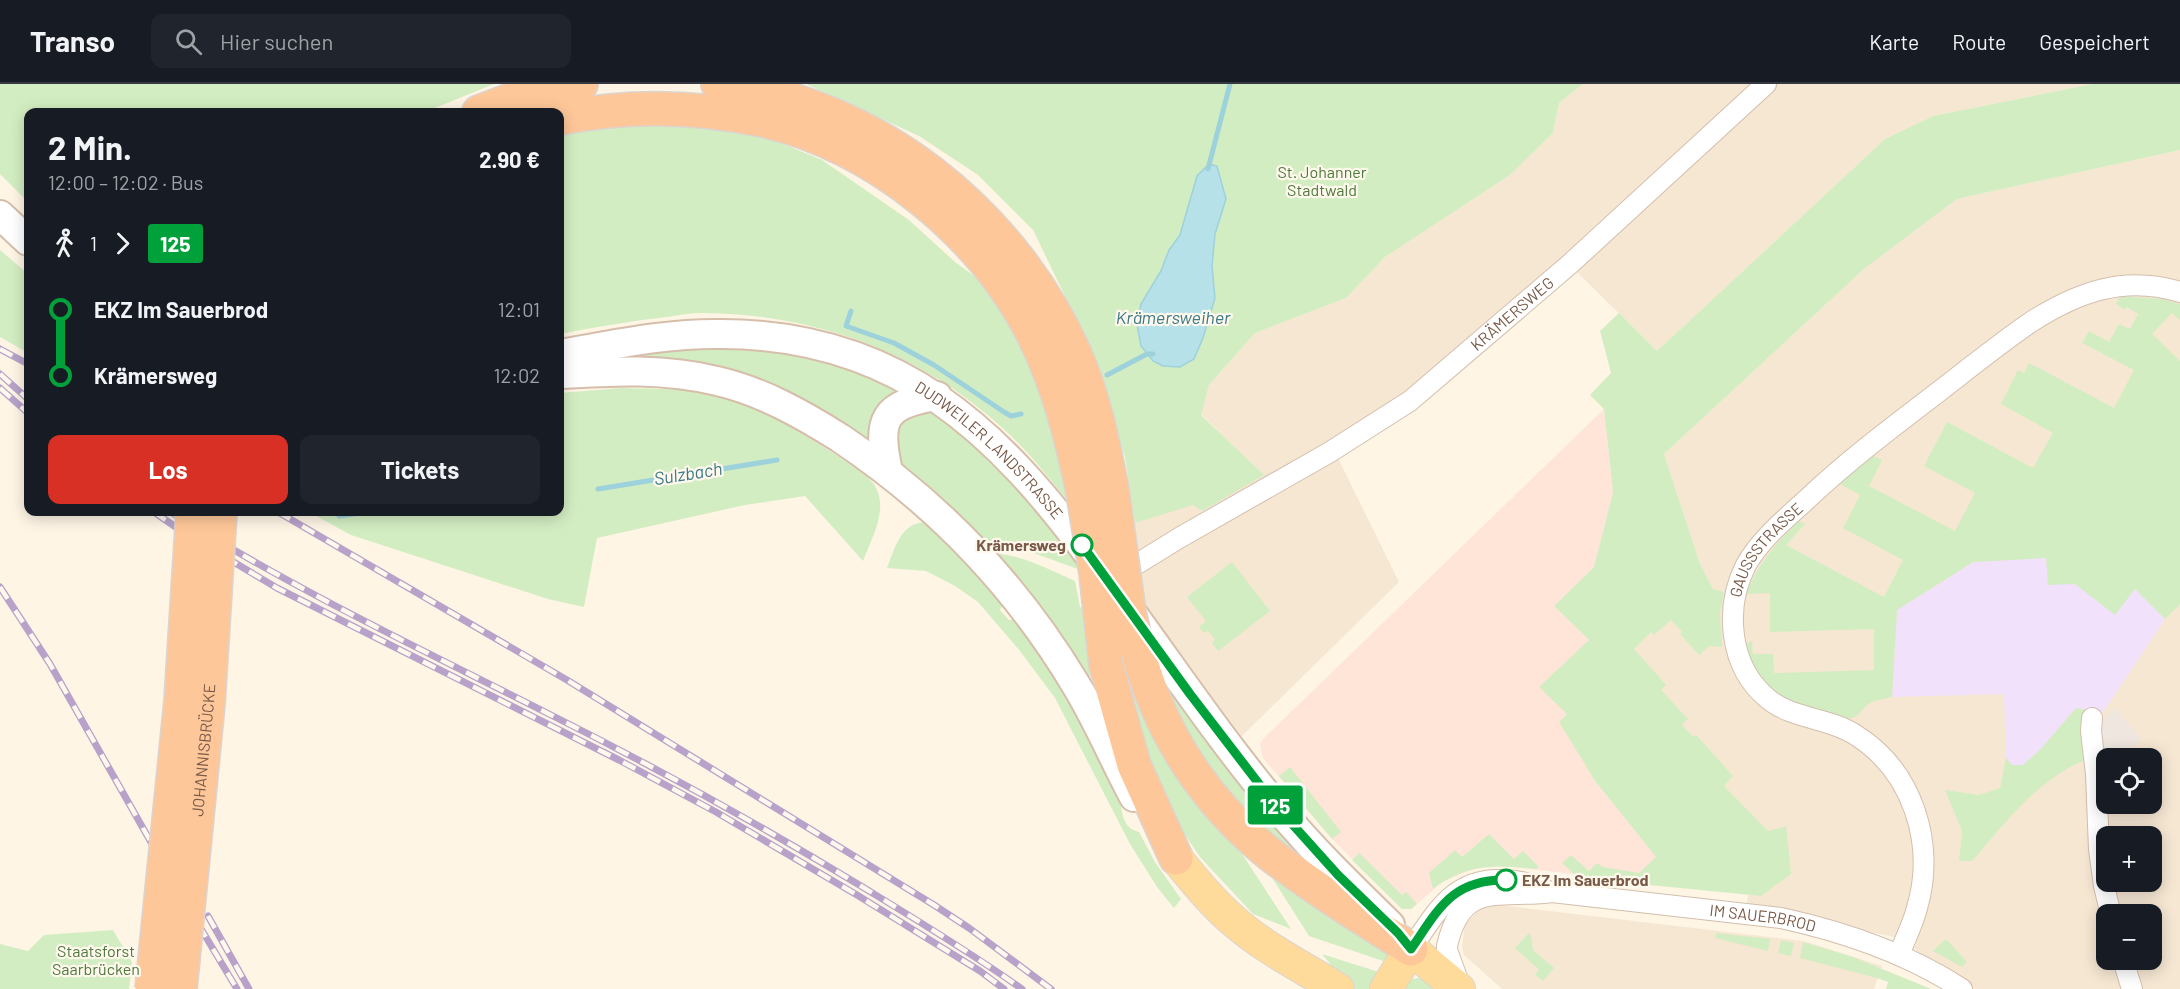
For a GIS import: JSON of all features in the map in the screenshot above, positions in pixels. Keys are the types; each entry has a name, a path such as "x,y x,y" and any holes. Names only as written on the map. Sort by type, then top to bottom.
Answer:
{"highway":[{"path":"490,108 516,98 581,84"},
{"path":"718,84 776,95 854,124 889,143 929,169 959,193 989,223 1039,285 1076,355 1094,406 1097,488 1096,573 1106,665 1134,765 1176,858"},
{"path":"564,117 608,110 651,110 722,114 763,121 809,135 890,176 962,235 992,270 1015,303 1034,336 1048,369 1072,442 1097,488 1138,651 1152,698 1167,730 1201,784 1224,811 1269,853 1411,949"},
{"name":"JOHANNISBRÜCKE","path":"152,989 181,701 193,516"},
{"name":"JOHANNISBRÜCKE","path":"180,989 208,704 220,516"}],"main road":[{"path":"0,215 24,237"},
{"name":"DUDWEILER LANDSTRASSE","path":"564,353 686,335 720,334 781,338 818,345 860,358 918,384 936,396 978,428 1033,485 1108,581 1190,694 1276,806 1338,875 1398,933 1411,949 1460,989"},
{"path":"564,374 654,371 719,381 749,390 812,420 888,471 957,532 1029,615 1077,686 1149,825 1205,893 1254,938 1338,989"},
{"path":"888,471 883,433 890,412 910,400 936,396"},
{"path":"1386,989 1411,949"}],"street":[{"name":"KRÄMERSWEG","path":"1108,581 1324,456 1410,401 1570,264 1766,84"},
{"name":"GAUSSSTRASSE","path":"1899,955 1917,910 1923,875 1921,830 1914,806 1889,765 1873,748 1854,734 1836,725 1790,711 1767,699 1753,684 1742,667 1734,637 1735,598 1739,582 1747,564 1763,543 1795,510 1870,444 2018,331 2059,304 2079,295 2122,285 2159,287 2180,292"},
{"path":"2092,718 2099,849 2108,904"},
{"name":"IM SAUERBROD","path":"1411,949 1445,903 1454,894 1476,882 1491,879 1528,882 1552,892"},
{"name":"IM SAUERBROD","path":"1460,989 1447,950 1450,932 1456,917 1465,908 1487,894 1528,895 1552,892 1781,918 1857,939 1899,955 1962,989"},
{"path":"2126,970 2132,989"}],"shaded area":[{"path":"1583,84 2092,84 1933,116 1885,139 1657,351 1574,269 1338,458 1399,582 1242,736 1160,634 1068,501 1123,527 1193,504 1263,475 1201,414 1209,385 1255,333 1346,298 1385,257 1510,175 1553,133 1559,103"},
{"path":"2180,150 2180,989 1973,989 1904,942 1890,936 1746,909 1757,838 1618,635 1700,564 1664,454 1864,269 1957,199"},
{"path":"1604,409 1613,492 1594,567 1554,606 1589,640 1567,714 1560,722 1595,781 1656,857 1639,884 1495,865 1473,869 1442,882 1411,909 1402,909 1332,839 1263,758 1260,744"},
{"path":"2076,556 2134,588 2165,619 2103,712 2076,708 2040,750 2023,765 2012,765 2006,758 2004,694 1892,697 1897,610 1973,562"},
{"path":"2115,708 2141,739 2130,748 2096,748 2095,767 2091,731"},
{"path":"1499,905 1804,941 1882,966 1874,989 1502,989 1464,955 1462,947 1465,924 1479,910"}],"green space":[{"path":"0,84 494,84 435,108 24,108 24,198 0,174"},
{"name":"St. Johanner Stadtwald","path":"806,84 1583,84 1559,103 1553,133 1510,175 1385,257 1346,298 1255,333 1209,385 1201,415 1264,475 1202,511 1193,505 1135,523 1125,457 1078,323 1033,230 978,175 919,136","holes":["1226,199 1215,234 1212,266 1215,298 1209,317 1153,361 1141,346 1141,304 1161,271 1169,250 1180,235 1187,213"]},
{"path":"2092,84 2180,84 2180,150 1957,199 1864,269 1664,454 1700,564 1713,589 1724,592 1720,613 1722,647 1709,646 1699,655 1671,620 1654,635 1651,632 1634,649 1666,685 1661,690 1688,719 1682,725 1693,737 1696,735 1733,776 1724,786 1768,831 1786,826 1791,874 1761,896 1639,884 1574,874 1562,863 1571,855 1589,871 1597,863 1603,867 1639,873 1656,857 1595,781 1559,722 1567,714 1539,687 1589,640 1554,606 1594,567 1613,492 1604,409 1590,395 1611,373 1600,331 1619,313 1657,351 1885,139 1933,116"},
{"path":"658,120 727,129 781,143 822,160 909,220 955,262 978,279 1015,333 1040,391 1057,445 1068,501 1017,442 966,398 933,376 898,357 823,329 744,315 703,313 627,322 564,333 564,132"},
{"path":"0,250 24,271 24,351 0,337"},
{"path":"2120,296 2163,299 2180,304 2180,320 2172,313 2152,334 2180,361 2180,604 2165,619 2135,589 2115,615 2075,584 2048,585 2046,558 1973,562 1897,610 1892,697 1870,703 1855,717 1844,718 1792,701 1772,690 1757,672 1744,645 1752,641 1753,654 1773,654 1774,673 1874,670 1874,629 1770,632 1770,593 1746,594 1756,573 1775,546 1799,521 1805,524 1786,545 1884,597 1903,560 1843,528 1860,495 1838,483 1873,456 1882,460 1869,486 1955,531 1975,493 1924,466 1947,422 2033,468 2053,433 2001,404 2018,370 2024,373 2029,363 2114,408 2134,370 2082,343 2089,331 2109,342 2119,324 2130,329 2138,314 2127,307 2125,310 2116,304"},
{"path":"680,344 816,355 904,391 870,446 817,414 608,363 615,354"},
{"path":"621,388 681,390 710,394 748,406 785,424 859,470 874,484 880,499 879,517 863,561 805,496 745,505 597,538 584,607 548,599 351,535 316,516 564,516 564,393"},
{"path":"932,409 946,417 1009,476 1089,573 1011,545 981,544 899,467 894,433 900,419"},
{"path":"924,522 1003,602 1000,610 1009,620 1016,620 1042,659 1067,700 1119,799 1126,823 1139,832 1155,862 1181,899 1174,908 1157,887 1130,844 1055,698 1020,651 978,602 955,586 926,571 887,568 904,532 909,527"},
{"path":"988,553 1022,559 1075,581 1080,607 1084,608 1094,675 1083,678"},
{"path":"1232,562 1270,611 1218,651 1212,643 1215,640 1208,631 1204,633 1199,627 1206,621 1187,597"},
{"path":"1156,657 1321,877 1227,796 1176,721"},
{"path":"1125,662 1231,837 1291,929 1253,914 1200,857 1169,811 1145,762 1120,663"},
{"path":"2076,708 2086,710 2085,760 2052,779 2037,791 1972,861 1959,861 1962,831 1945,790 1979,795 2000,788 2006,758 2012,765 2023,765 2040,750"},
{"path":"1290,767 1341,832 1332,839 1279,776"},
{"path":"1489,834 1514,859 1523,851 1538,866 1538,869 1496,867 1471,870 1446,880 1433,889 1429,873 1455,850 1462,857"},
{"path":"1359,853 1402,895 1406,892 1417,904 1411,909 1402,909 1352,860"},
{"path":"1264,865 1396,952 1389,963 1309,936"},
{"name":"Staatsforst Saarbrücken","path":"113,930 132,962 129,989 0,989 0,944 28,951 44,935"},
{"path":"1529,933 1533,950 1554,968 1543,981 1535,975 1539,970 1515,948"},
{"path":"1716,933 1770,939 1768,951 1715,938"},
{"path":"1946,939 1967,962 1962,967 1933,951"},
{"path":"1781,940 1794,943 1791,956 1778,953"},
{"path":"1803,942 1853,957 1931,989 1886,989 1888,982 1877,978 1800,958"},
{"path":"1322,954 1382,973 1375,989 1356,989 1346,983"},
{"path":"1425,979 1441,989 1400,989 1408,980"}],"water":[{"name":"Krämersweiher","path":"1209,164 1217,166 1226,199 1215,234 1212,266 1215,298 1194,359 1180,367 1163,366 1153,361 1141,346 1137,325 1141,304 1161,271 1169,250 1180,235 1197,176"}],"waterway":[{"path":"1208,169 1230,84"},
{"path":"851,311 846,326 894,343 934,365 1011,416 1021,414"},
{"path":"1107,375 1147,354 1153,354"},
{"name":"Sulzbach","path":"598,489 777,460"}],"railway":[{"path":"0,349 24,362"},
{"path":"0,374 24,395"},
{"path":"0,388 24,409"},
{"path":"160,516 277,588 619,760 716,812 857,895 980,971 1004,989"},
{"path":"178,516 311,593 591,735 746,819 922,923 1022,989"},
{"path":"285,516 567,680 934,905 1051,989"},
{"path":"0,587 50,664 237,989"},
{"path":"208,916 249,989"}],"bus line":[{"name":"125","path":"1082,545 1256,782 1338,875 1398,933 1411,949 1435,914 1454,894 1476,882 1491,879 1506,880"}],"place":[{"name":"Krämersweg","path":"1082,545"},
{"name":"EKZ Im Sauerbrod","path":"1506,880"}]}
